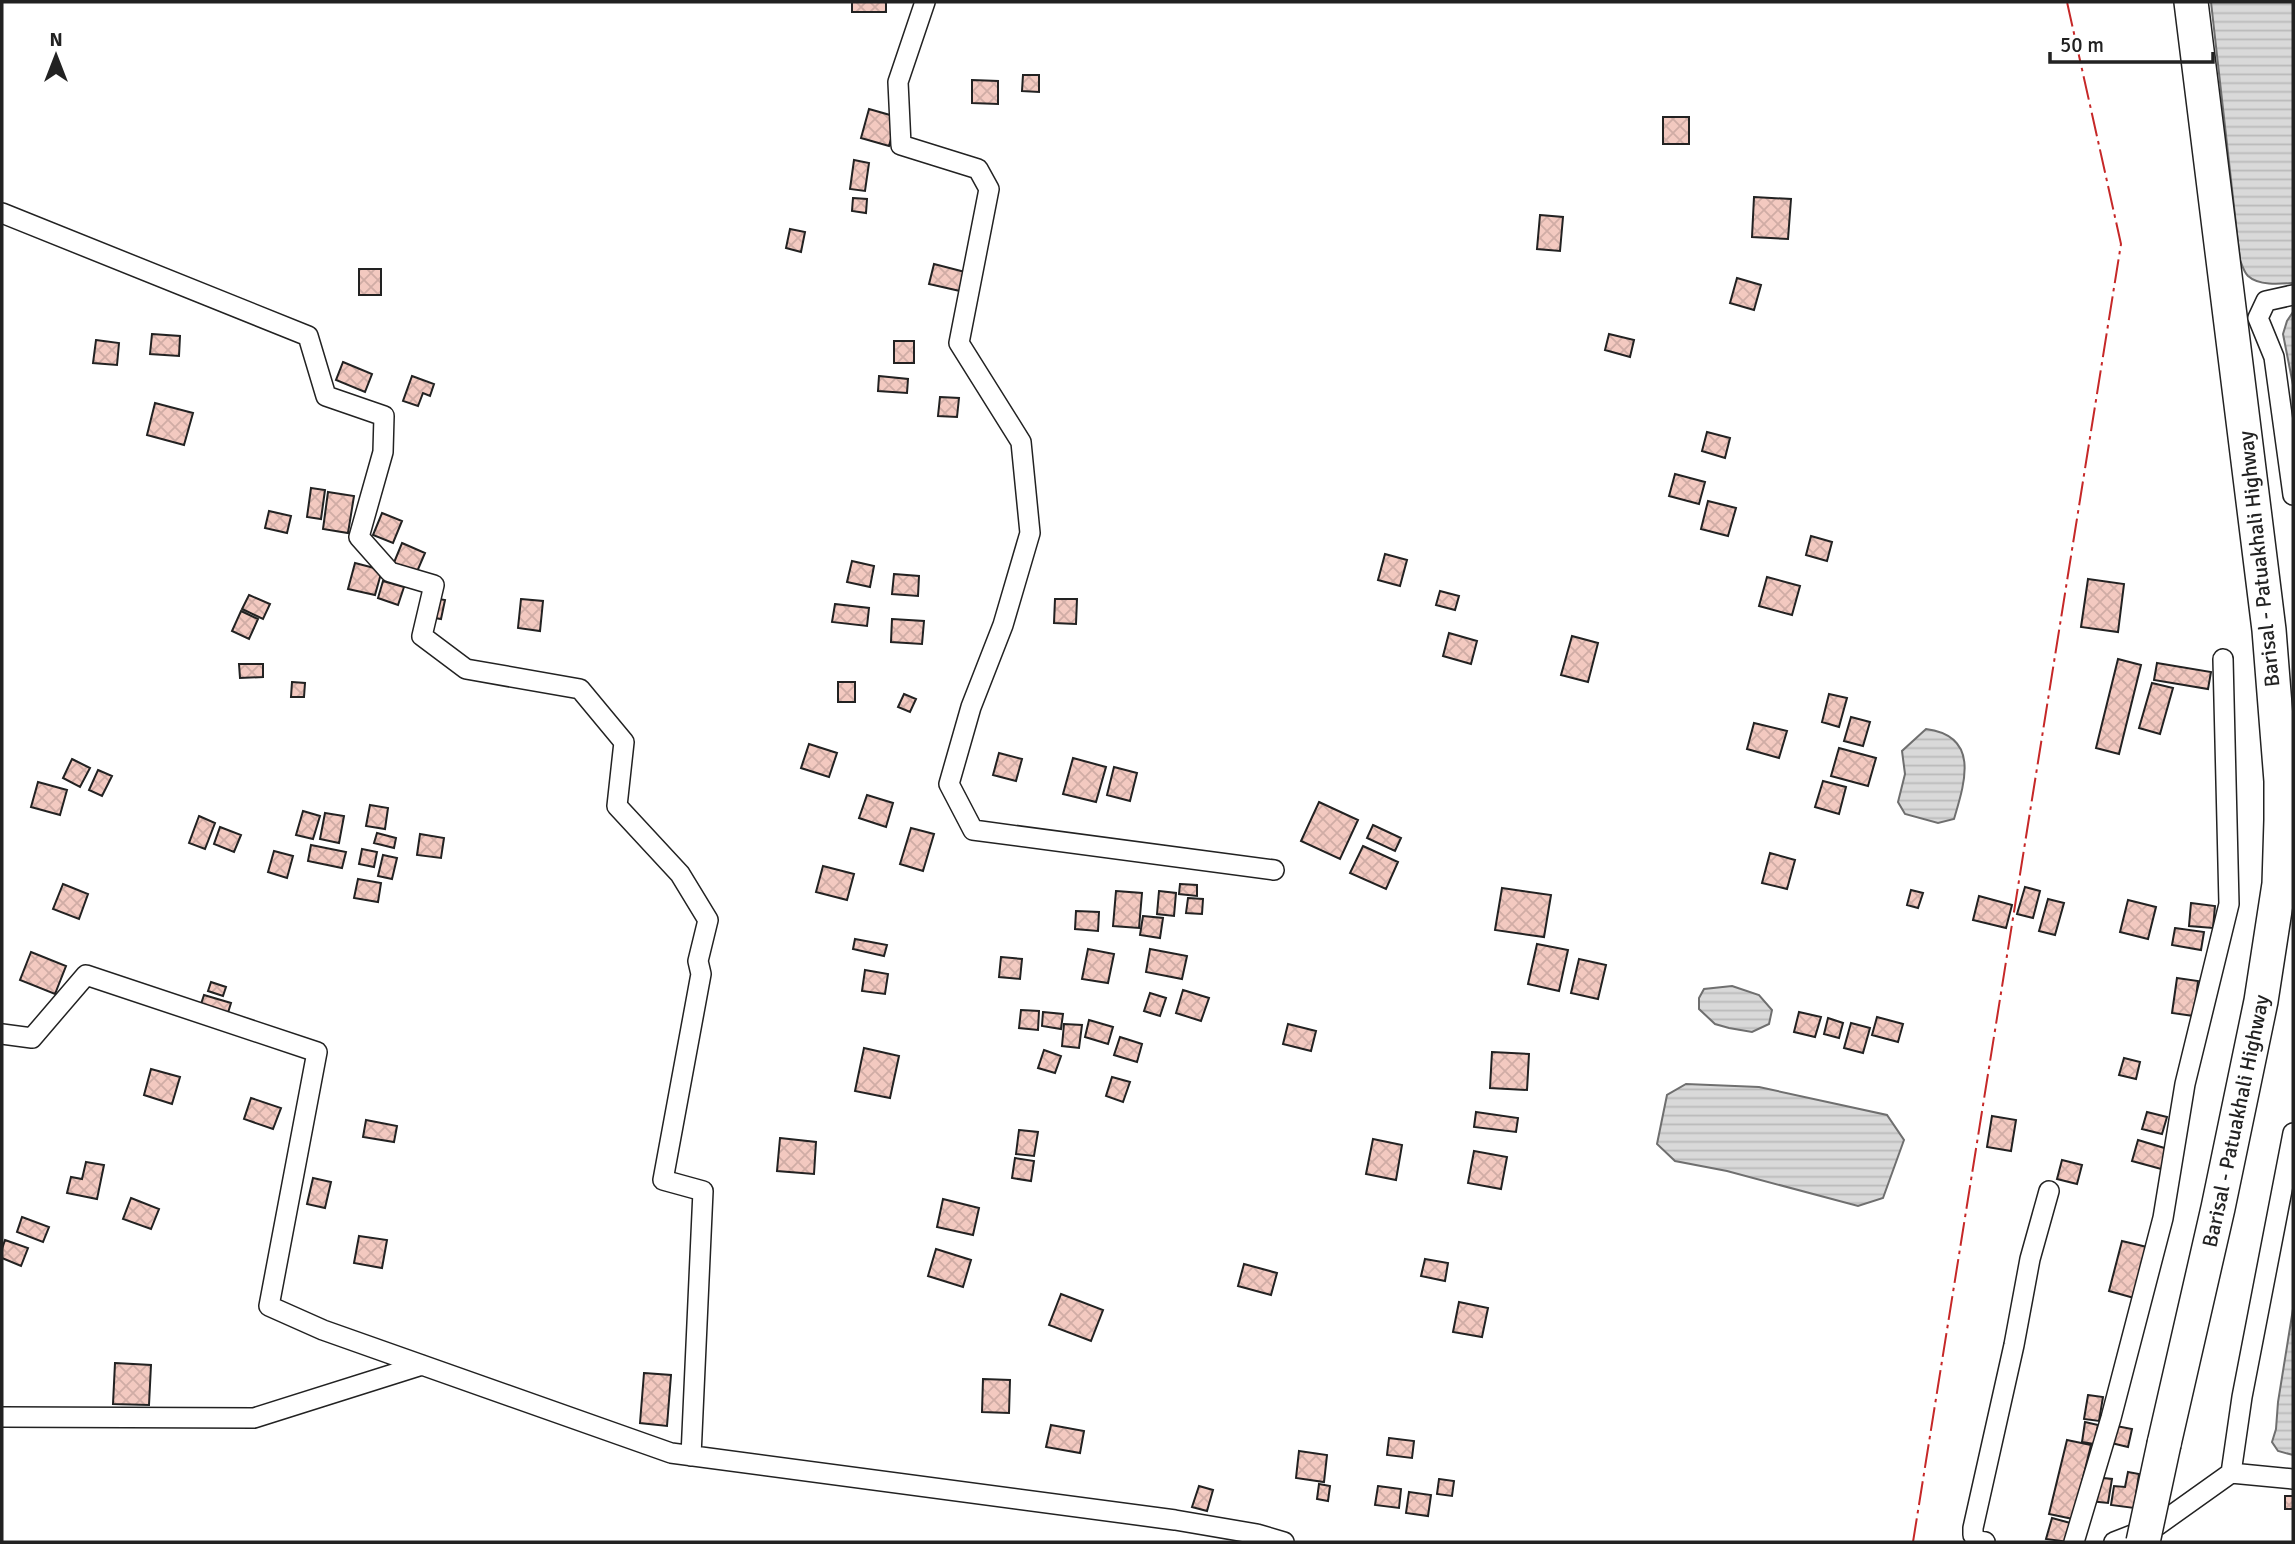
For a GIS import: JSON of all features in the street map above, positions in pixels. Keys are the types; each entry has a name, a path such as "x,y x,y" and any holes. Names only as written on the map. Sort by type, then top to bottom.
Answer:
{"highway":[{"name":"Barisal - Patuakhali Highway","path":"2143,1542 2218,1208 2261,1001 2279,884 2281,820 2281,781 2269,630 2191,2"}],"street":[{"path":"925,2 898,82 901,145 978,169 989,190 959,343 1021,442 1030,533 1003,625 971,707 949,784 973,831 1273,870"},
{"path":"2,213 308,336 326,396 384,416 383,452 359,537 390,572 434,585 422,636 466,669 580,690 624,742 617,806 680,874 708,919 698,961 701,974 663,1180 703,1191 691,1456"},
{"path":"2293,295 2266,301 2258,318 2274,357 2293,495"},
{"path":"2074,1542 2111,1418 2164,1218 2185,1084 2229,904 2223,659"},
{"path":"2,1034 32,1038 86,975 317,1052 269,1306 323,1330 671,1453 1175,1520 1257,1534 1284,1542"},
{"path":"2231,1473 2242,1396 2293,1133"},
{"path":"1985,1542 1978,1541 1973,1535 1973,1528 2030,1259 2049,1191"},
{"path":"2,1417 254,1418 422,1365"},
{"path":"2114,1542 2158,1525 2231,1473 2293,1479"}],"shaded area":[{"path":"2211,2 2293,2 2293,283 2270,284 2253,279 2245,273 2240,260"},
{"path":"2293,312 2293,385 2283,334"},
{"path":"1926,729 1943,733 1955,741 1964,763 1962,790 1954,819 1938,823 1905,814 1898,802 1905,774 1902,751"},
{"path":"1732,986 1759,995 1772,1010 1769,1024 1752,1032 1729,1028 1715,1024 1699,1009 1699,998 1704,989"},
{"path":"1686,1084 1759,1087 1887,1115 1904,1140 1883,1198 1858,1206 1727,1171 1675,1161 1657,1144 1667,1095"},
{"path":"2293,1309 2293,1455 2278,1451 2272,1442"}],"building":[{"path":"852,2 886,2 886,12 852,12"},
{"path":"1023,75 1039,75 1039,92 1022,91"},
{"path":"972,80 998,81 998,104 972,103"},
{"path":"869,109 897,117 889,146 861,138"},
{"path":"1663,117 1689,117 1689,144 1663,144"},
{"path":"854,160 869,163 865,191 850,189"},
{"path":"1754,197 1791,199 1788,239 1752,237"},
{"path":"853,198 867,199 866,213 852,211"},
{"path":"1540,215 1563,217 1560,251 1537,249"},
{"path":"790,229 805,232 801,252 786,248"},
{"path":"934,264 965,272 960,291 929,284"},
{"path":"359,269 381,269 381,295 359,295"},
{"path":"1737,278 1761,285 1754,310 1730,303"},
{"path":"152,334 180,336 179,356 150,354"},
{"path":"1609,334 1634,340 1630,357 1605,350"},
{"path":"96,340 119,343 117,365 93,363"},
{"path":"894,341 914,341 914,363 894,363"},
{"path":"343,362 372,374 365,392 336,380"},
{"path":"412,376 434,384 430,396 423,393 418,406 403,401"},
{"path":"879,376 908,379 907,393 878,391"},
{"path":"940,397 959,398 957,417 938,416"},
{"path":"155,403 193,413 184,445 147,435"},
{"path":"1707,432 1730,438 1725,458 1702,451"},
{"path":"1675,474 1705,482 1699,504 1669,496"},
{"path":"311,488 325,490 321,519 307,517"},
{"path":"328,492 354,496 348,533 323,529"},
{"path":"1708,501 1736,508 1728,536 1701,529"},
{"path":"269,511 291,516 287,533 265,528"},
{"path":"382,513 402,521 393,543 373,535"},
{"path":"1811,536 1832,542 1827,561 1806,555"},
{"path":"402,543 425,553 416,574 393,565"},
{"path":"1385,554 1407,560 1400,586 1378,580"},
{"path":"852,561 874,566 870,587 847,582"},
{"path":"355,563 382,570 375,595 348,589"},
{"path":"894,574 919,576 918,596 892,594"},
{"path":"1767,577 1800,586 1792,615 1759,606"},
{"path":"2088,579 2124,584 2118,632 2081,627"},
{"path":"383,581 404,587 398,605 378,598"},
{"path":"1440,591 1459,596 1455,610 1436,605"},
{"path":"249,595 270,604 263,619 242,609"},
{"path":"433,598 445,600 441,619 429,617"},
{"path":"521,599 543,601 540,631 518,628"},
{"path":"1055,599 1077,599 1076,624 1054,623"},
{"path":"835,604 869,608 867,626 832,622"},
{"path":"241,611 258,619 249,639 232,631"},
{"path":"892,619 924,621 922,644 891,642"},
{"path":"1449,633 1477,641 1471,664 1443,656"},
{"path":"1572,636 1598,643 1588,682 1561,675"},
{"path":"2118,659 2141,665 2119,754 2096,748"},
{"path":"2157,663 2211,672 2208,689 2154,680"},
{"path":"239,664 263,664 263,677 240,678"},
{"path":"292,682 305,683 304,697 291,697"},
{"path":"838,682 855,682 855,702 838,702"},
{"path":"2152,683 2173,688 2160,734 2139,728"},
{"path":"904,694 916,699 910,712 898,707"},
{"path":"1829,694 1847,698 1839,727 1822,722"},
{"path":"1851,717 1870,722 1863,746 1844,741"},
{"path":"1754,723 1787,731 1779,758 1747,749"},
{"path":"809,744 837,753 829,777 801,768"},
{"path":"1839,748 1876,758 1868,786 1831,776"},
{"path":"999,753 1022,759 1016,781 993,775"},
{"path":"1073,758 1106,767 1096,802 1063,794"},
{"path":"72,759 90,768 80,787 63,778"},
{"path":"1114,767 1137,773 1130,801 1107,795"},
{"path":"98,770 112,776 102,796 89,790"},
{"path":"1823,781 1846,787 1839,814 1815,807"},
{"path":"38,782 67,790 60,815 31,807"},
{"path":"867,795 893,803 886,827 859,818"},
{"path":"1319,802 1358,820 1340,859 1301,841"},
{"path":"370,805 388,808 385,829 366,826"},
{"path":"303,811 320,816 313,839 296,835"},
{"path":"325,813 344,816 339,843 320,839"},
{"path":"199,816 215,823 205,849 189,843"},
{"path":"1373,825 1401,838 1395,851 1367,838"},
{"path":"220,827 241,835 234,852 214,844"},
{"path":"911,828 934,834 923,871 900,864"},
{"path":"377,833 396,838 394,848 374,843"},
{"path":"420,834 444,838 441,858 417,855"},
{"path":"311,845 346,852 342,868 308,861"},
{"path":"1363,846 1398,862 1386,889 1350,873"},
{"path":"362,849 377,852 374,867 359,864"},
{"path":"274,851 293,856 287,878 268,872"},
{"path":"1770,853 1795,860 1787,889 1762,883"},
{"path":"383,855 397,858 392,879 378,876"},
{"path":"823,866 854,874 847,900 816,892"},
{"path":"358,879 381,883 378,902 354,898"},
{"path":"63,884 88,894 79,919 53,909"},
{"path":"1180,884 1197,885 1197,896 1179,894"},
{"path":"2025,887 2040,891 2033,918 2017,914"},
{"path":"1502,888 1551,895 1544,937 1495,930"},
{"path":"1911,890 1923,893 1918,908 1907,905"},
{"path":"1116,891 1142,893 1139,928 1113,926"},
{"path":"1159,891 1176,893 1174,916 1157,914"},
{"path":"1979,896 2012,905 2006,928 1973,920"},
{"path":"1188,898 1203,899 1202,914 1186,913"},
{"path":"2048,899 2064,903 2055,935 2039,931"},
{"path":"2128,900 2156,907 2148,939 2120,932"},
{"path":"2191,903 2215,906 2213,928 2189,926"},
{"path":"1076,911 1099,912 1098,931 1075,929"},
{"path":"1143,916 1163,918 1160,938 1140,935"},
{"path":"2175,928 2204,932 2201,950 2172,945"},
{"path":"855,939 887,945 884,956 853,949"},
{"path":"1537,944 1568,950 1559,991 1528,984"},
{"path":"1088,949 1114,954 1108,983 1082,979"},
{"path":"1150,949 1187,956 1182,979 1146,972"},
{"path":"31,952 66,966 55,994 20,980"},
{"path":"1001,957 1022,959 1020,979 999,977"},
{"path":"1579,959 1606,965 1598,999 1571,993"},
{"path":"865,970 888,974 885,994 862,991"},
{"path":"2177,978 2198,981 2194,1016 2172,1013"},
{"path":"211,982 226,987 223,996 208,991"},
{"path":"1183,990 1209,998 1201,1021 1176,1013"},
{"path":"1150,993 1166,998 1160,1016 1144,1011"},
{"path":"204,995 231,1003 227,1016 200,1007"},
{"path":"1021,1010 1039,1011 1038,1030 1019,1028"},
{"path":"1043,1012 1063,1014 1061,1029 1042,1026"},
{"path":"1799,1012 1821,1017 1815,1037 1794,1032"},
{"path":"1877,1017 1903,1024 1898,1042 1872,1035"},
{"path":"1828,1018 1843,1023 1839,1038 1824,1034"},
{"path":"1089,1020 1113,1027 1108,1044 1085,1037"},
{"path":"1851,1023 1870,1028 1863,1053 1844,1048"},
{"path":"1064,1024 1082,1025 1079,1048 1062,1046"},
{"path":"1288,1024 1316,1031 1311,1051 1283,1044"},
{"path":"1120,1037 1142,1044 1137,1062 1114,1055"},
{"path":"864,1048 899,1056 890,1098 855,1091"},
{"path":"1044,1050 1061,1056 1055,1073 1038,1068"},
{"path":"1492,1052 1529,1054 1527,1090 1490,1088"},
{"path":"2124,1058 2140,1062 2136,1079 2119,1075"},
{"path":"151,1069 180,1077 172,1104 144,1095"},
{"path":"1112,1077 1130,1082 1123,1102 1106,1096"},
{"path":"251,1098 281,1108 273,1129 244,1119"},
{"path":"1476,1112 1518,1118 1516,1132 1474,1127"},
{"path":"2147,1112 2167,1117 2162,1134 2142,1129"},
{"path":"1992,1116 2016,1120 2011,1151 1987,1147"},
{"path":"366,1120 397,1126 394,1142 363,1137"},
{"path":"1019,1130 1038,1132 1034,1156 1016,1154"},
{"path":"780,1138 816,1142 814,1174 777,1171"},
{"path":"1373,1139 1402,1145 1396,1180 1366,1174"},
{"path":"2138,1140 2171,1150 2165,1170 2132,1161"},
{"path":"1474,1151 1507,1157 1501,1189 1468,1183"},
{"path":"1015,1158 1034,1161 1031,1181 1012,1178"},
{"path":"2062,1160 2082,1165 2077,1184 2057,1179"},
{"path":"86,1162 104,1165 97,1199 67,1193 71,1177 82,1179"},
{"path":"313,1178 331,1182 325,1208 307,1204"},
{"path":"131,1198 159,1209 151,1229 123,1219"},
{"path":"943,1199 979,1208 973,1235 937,1227"},
{"path":"22,1217 49,1227 43,1242 17,1232"},
{"path":"359,1236 387,1240 382,1268 354,1263"},
{"path":"5,1240 28,1248 21,1266 2,1258"},
{"path":"2122,1241 2147,1247 2134,1298 2109,1291"},
{"path":"936,1249 971,1260 963,1287 928,1276"},
{"path":"1425,1259 1448,1263 1445,1281 1421,1276"},
{"path":"1244,1264 1277,1273 1271,1295 1238,1286"},
{"path":"1061,1294 1103,1310 1091,1341 1049,1325"},
{"path":"1459,1302 1488,1308 1482,1337 1453,1332"},
{"path":"115,1363 151,1365 149,1405 113,1404"},
{"path":"644,1373 671,1375 667,1426 640,1423"},
{"path":"983,1379 1010,1380 1009,1413 982,1412"},
{"path":"2088,1395 2103,1397 2099,1421 2084,1419"},
{"path":"2085,1422 2098,1425 2094,1444 2082,1442"},
{"path":"1051,1425 1084,1431 1080,1453 1046,1447"},
{"path":"2111,1425 2132,1429 2128,1447 2107,1442"},
{"path":"1389,1438 1414,1441 1412,1458 1387,1455"},
{"path":"2067,1440 2091,1445 2073,1519 2049,1514"},
{"path":"1299,1451 1327,1455 1324,1482 1296,1478"},
{"path":"2128,1472 2139,1474 2134,1508 2111,1505 2114,1486 2125,1487"},
{"path":"2094,1477 2112,1479 2108,1503 2090,1501"},
{"path":"1439,1479 1454,1481 1452,1496 1437,1494"},
{"path":"1319,1484 1330,1486 1328,1501 1317,1499"},
{"path":"1199,1486 1213,1490 1207,1511 1192,1507"},
{"path":"1378,1486 1401,1489 1399,1508 1375,1505"},
{"path":"1409,1492 1431,1495 1428,1516 1406,1513"},
{"path":"2285,1496 2293,1496 2293,1509 2285,1509"},
{"path":"2052,1518 2074,1524 2069,1542 2046,1539"}],"power":[{"path":"1913,1542 2121,244 2067,2"}]}
